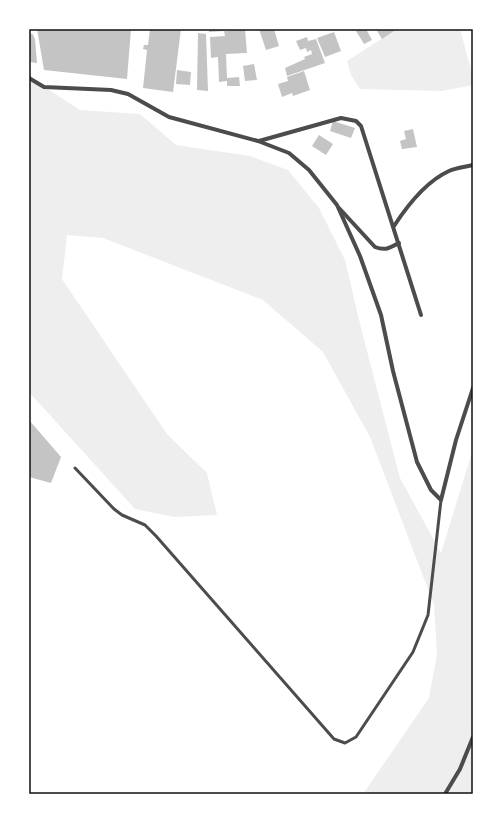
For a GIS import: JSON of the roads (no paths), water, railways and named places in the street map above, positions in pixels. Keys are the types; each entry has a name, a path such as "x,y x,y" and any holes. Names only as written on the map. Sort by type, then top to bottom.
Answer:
{"street":[{"path":"29,78 44,87 111,90 122,93 169,117 258,141 289,154 310,170 336,205 375,248 382,250 388,249 399,243"},
{"path":"258,141 341,118 356,121 361,126 421,315"},
{"path":"394,226 408,206 428,186 449,171 473,165"},
{"path":"336,205 360,256 381,315 393,371 418,462 431,490 442,500 456,440 473,388"},
{"path":"445,794 460,769 473,737"}],"lane":[{"path":"75,468 114,509 122,515 145,525 156,536 334,739 345,743 356,737 401,672 413,652 428,615 442,500"}]}
